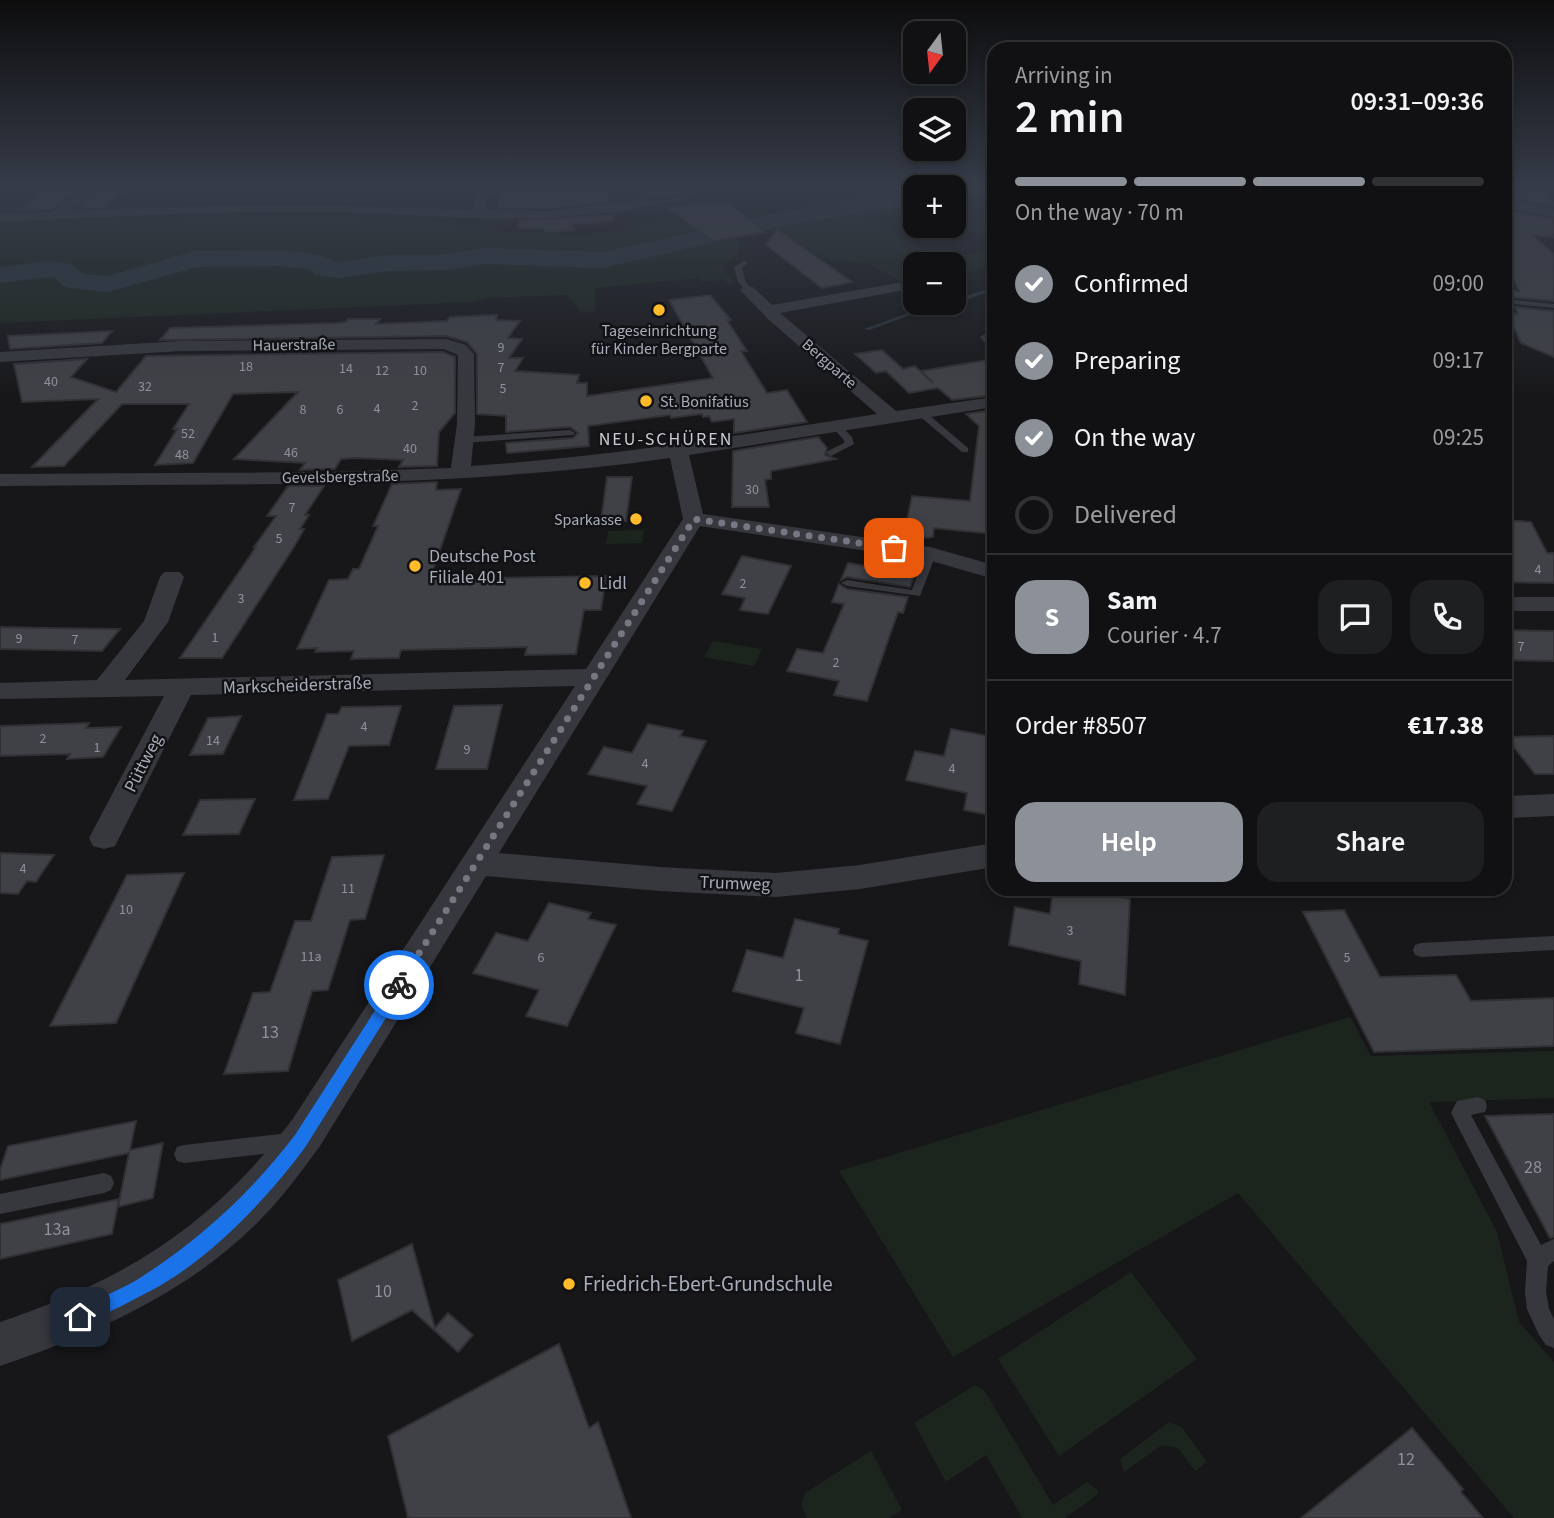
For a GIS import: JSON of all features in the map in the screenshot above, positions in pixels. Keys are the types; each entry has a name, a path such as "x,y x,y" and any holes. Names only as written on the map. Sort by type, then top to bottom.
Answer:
{"street":[{"path":"768,310 903,286"},
{"name":"Bergparte","path":"748,289 768,310 891,416"},
{"name":"Hauerstraße","path":"0,357 236,345 446,344 466,354 464,440 460,473"},
{"name":"Gevelsbergstraße","path":"0,480 460,473 554,467 678,452 891,416 987,403"},
{"path":"0,1344 80,1317 150,1282 224,1228 301,1141 694,519 678,452"},
{"path":"694,519 930,554 987,570"},
{"path":"104,690 156,622 172,577"},
{"path":"1512,604 1554,604"},
{"name":"Markscheiderstraße","path":"0,691 181,689 594,677"},
{"name":"Püttweg","path":"104,838 181,689"},
{"path":"1512,807 1554,805"},
{"name":"Trumweg","path":"475,863 660,879 776,885 860,877 987,856"}],"lane":[{"path":"744,263 738,267 737,272 748,289"},
{"path":"1512,302 1554,306"},
{"path":"920,412 965,450"},
{"path":"831,453 849,444 849,439 836,426"},
{"path":"464,440 570,433"},
{"path":"847,583 916,594 930,554"},
{"path":"1422,950 1554,943"},
{"path":"1478,1106 1464,1107 1460,1113 1546,1255 1533,1299 1546,1328 1554,1337"},
{"path":"184,1154 301,1141"},
{"path":"0,1204 104,1183"}],"shaded area":[{"path":"0,258 732,258 723,268 736,283 727,284 723,279 702,282 699,278 595,288 595,311 581,313 567,295 488,298 473,302 0,323"},
{"path":"822,258 903,258 903,281 870,264"},
{"path":"966,258 987,258 987,267 966,273"},
{"path":"644,530 642,543 606,544 608,531"},
{"path":"713,641 762,649 754,666 704,657"},
{"path":"1350,1017 1371,1056 1554,1051 1554,1098 1429,1102 1497,1232 1519,1322 1554,1362 1554,1518 1514,1518 1238,1193 953,1357 839,1171"},
{"path":"1131,1272 1197,1359 1059,1456 998,1359"},
{"path":"975,1385 984,1390 1053,1505 1087,1482 1098,1491 1097,1495 1065,1518 1022,1518 986,1455 946,1482 914,1423"},
{"path":"1169,1422 1182,1427 1207,1462 1195,1471 1178,1448 1162,1445 1124,1472 1120,1459"},
{"path":"871,1451 902,1510 889,1518 807,1518 801,1505 805,1493"}],"building":[{"path":"783,258 818,258 852,282 822,288"},
{"path":"1512,258 1554,258 1554,301 1512,297 1512,290 1519,291 1512,278"},
{"path":"710,295 731,320 727,320 747,351 741,351 767,393 787,390 807,422 734,433 734,419 712,422 709,416 703,417 702,414 671,418 670,415 588,426 589,446 507,453 506,443 573,438 578,433 570,427 506,432 506,416 477,414 477,354 467,342 446,336 160,340 170,328 337,323 346,322 348,319 380,319 376,324 447,321 450,317 497,315 496,320 520,321 508,338 522,339 509,358 523,358 515,371 579,375 577,383 587,383 587,396 713,378 669,300"},
{"path":"1515,307 1554,311 1554,357 1521,343 1512,324 1512,313 1518,314"},
{"path":"112,331 102,343 10,349 8,336"},
{"path":"882,350 903,369 915,366 933,383 921,371 987,360 987,396 952,400 938,388 909,393 886,371 876,373 855,354"},
{"path":"443,352 455,357 455,413 439,432 437,466 399,467 403,460 355,458 341,459 335,469 300,470 305,463 234,459 298,392 233,394 193,463 155,465 189,404 122,404 64,466 32,467 98,399 22,402 14,364 87,359 71,377 116,392 146,356"},
{"path":"987,411 987,533 934,528 933,537 904,535 912,496 970,501 979,426 966,414"},
{"path":"818,437 827,448 825,455 836,459 771,471 771,479 765,480 769,507 732,507 733,451"},
{"path":"607,477 632,477 626,521 601,521"},
{"path":"437,482 436,490 461,489 430,579 606,576 601,610 584,610 576,654 525,655 527,647 401,650 399,658 351,659 354,651 315,652 317,648 297,649 329,580 348,579 353,569 359,569 378,526 373,526 392,484"},
{"path":"288,486 324,486 305,515 309,515 300,529 304,529 294,547 222,658 180,658 276,516 267,516"},
{"path":"1512,521 1531,522 1547,553 1554,553 1554,583 1512,582"},
{"path":"742,556 791,566 768,614 740,610 745,598 722,594"},
{"path":"848,563 915,574 910,587 847,577 841,580"},
{"path":"839,584 847,589 908,597 903,613 898,612 867,701 834,695 839,681 787,671 797,649 823,653 844,604 832,602"},
{"path":"0,627 120,629 102,651 0,649"},
{"path":"1512,630 1554,631 1554,661 1512,660"},
{"path":"502,705 487,769 436,769 454,706"},
{"path":"401,706 389,745 349,746 328,799 294,800 327,714 338,714 342,707"},
{"path":"241,716 223,754 190,755 208,718"},
{"path":"89,723 86,728 121,727 103,757 67,759 70,754 0,756 0,726"},
{"path":"648,724 683,731 680,736 706,741 672,811 637,804 647,786 588,774 604,747 632,753"},
{"path":"951,729 987,736 987,815 964,810 967,793 906,780 915,751 944,756"},
{"path":"1554,736 1554,774 1535,774 1512,745 1512,737"},
{"path":"255,799 239,834 183,835 200,800"},
{"path":"0,853 54,855 36,882 27,881 18,894 0,893"},
{"path":"384,855 365,919 350,920 328,990 312,991 288,1071 224,1074 253,993 270,992 295,921 311,921 332,857"},
{"path":"184,873 116,1023 50,1026 127,875"},
{"path":"1052,896 1117,896 1130,899 1125,995 1079,984 1081,961 1009,945 1015,907 1050,914"},
{"path":"549,903 591,913 588,919 616,925 567,1026 526,1016 539,990 473,973 496,933 528,941"},
{"path":"1344,910 1380,977 1456,975 1471,1001 1554,998 1554,1046 1374,1052 1303,912"},
{"path":"795,919 839,929 838,934 868,941 840,1044 796,1033 804,1008 733,991 747,950 783,958"},
{"path":"1554,1114 1554,1237 1550,1238 1485,1116"},
{"path":"136,1121 130,1150 163,1143 153,1198 118,1207 129,1153 0,1180 0,1170 8,1146"},
{"path":"119,1199 112,1234 0,1259 0,1224"},
{"path":"412,1244 435,1328 448,1313 473,1335 458,1352 412,1310 352,1341 338,1280"},
{"path":"559,1344 589,1428 598,1422 631,1518 408,1518 388,1436"},
{"path":"1412,1428 1463,1489 1461,1492 1483,1518 1301,1518"}],"waterway":[{"path":"0,275 49,269 64,271 71,279 80,282 108,284 195,259 281,258 316,262 325,269 339,270 389,263 447,262 473,258"},
{"path":"539,258 603,260 613,258"},
{"path":"966,298 987,290"},
{"path":"867,329 907,315"}],"way so far":[{"path":"399,985 694,519 894,548"}],"place":[{"name":"Tageseinrichtung für Kinder Bergparte","path":"659,310"},
{"name":"St. Bonifatius","path":"646,401"},
{"name":"Sparkasse","path":"636,519"},
{"name":"Deutsche Post Filiale 401","path":"415,566"},
{"name":"Lidl","path":"585,583"},
{"name":"Friedrich-Ebert-Grundschule","path":"569,1284"}],"district":[{"name":"NEU-SCHÜREN","path":"666,439"}],"route":[{"path":"80,1317 150,1282 224,1228 301,1141 399,985"}]}
